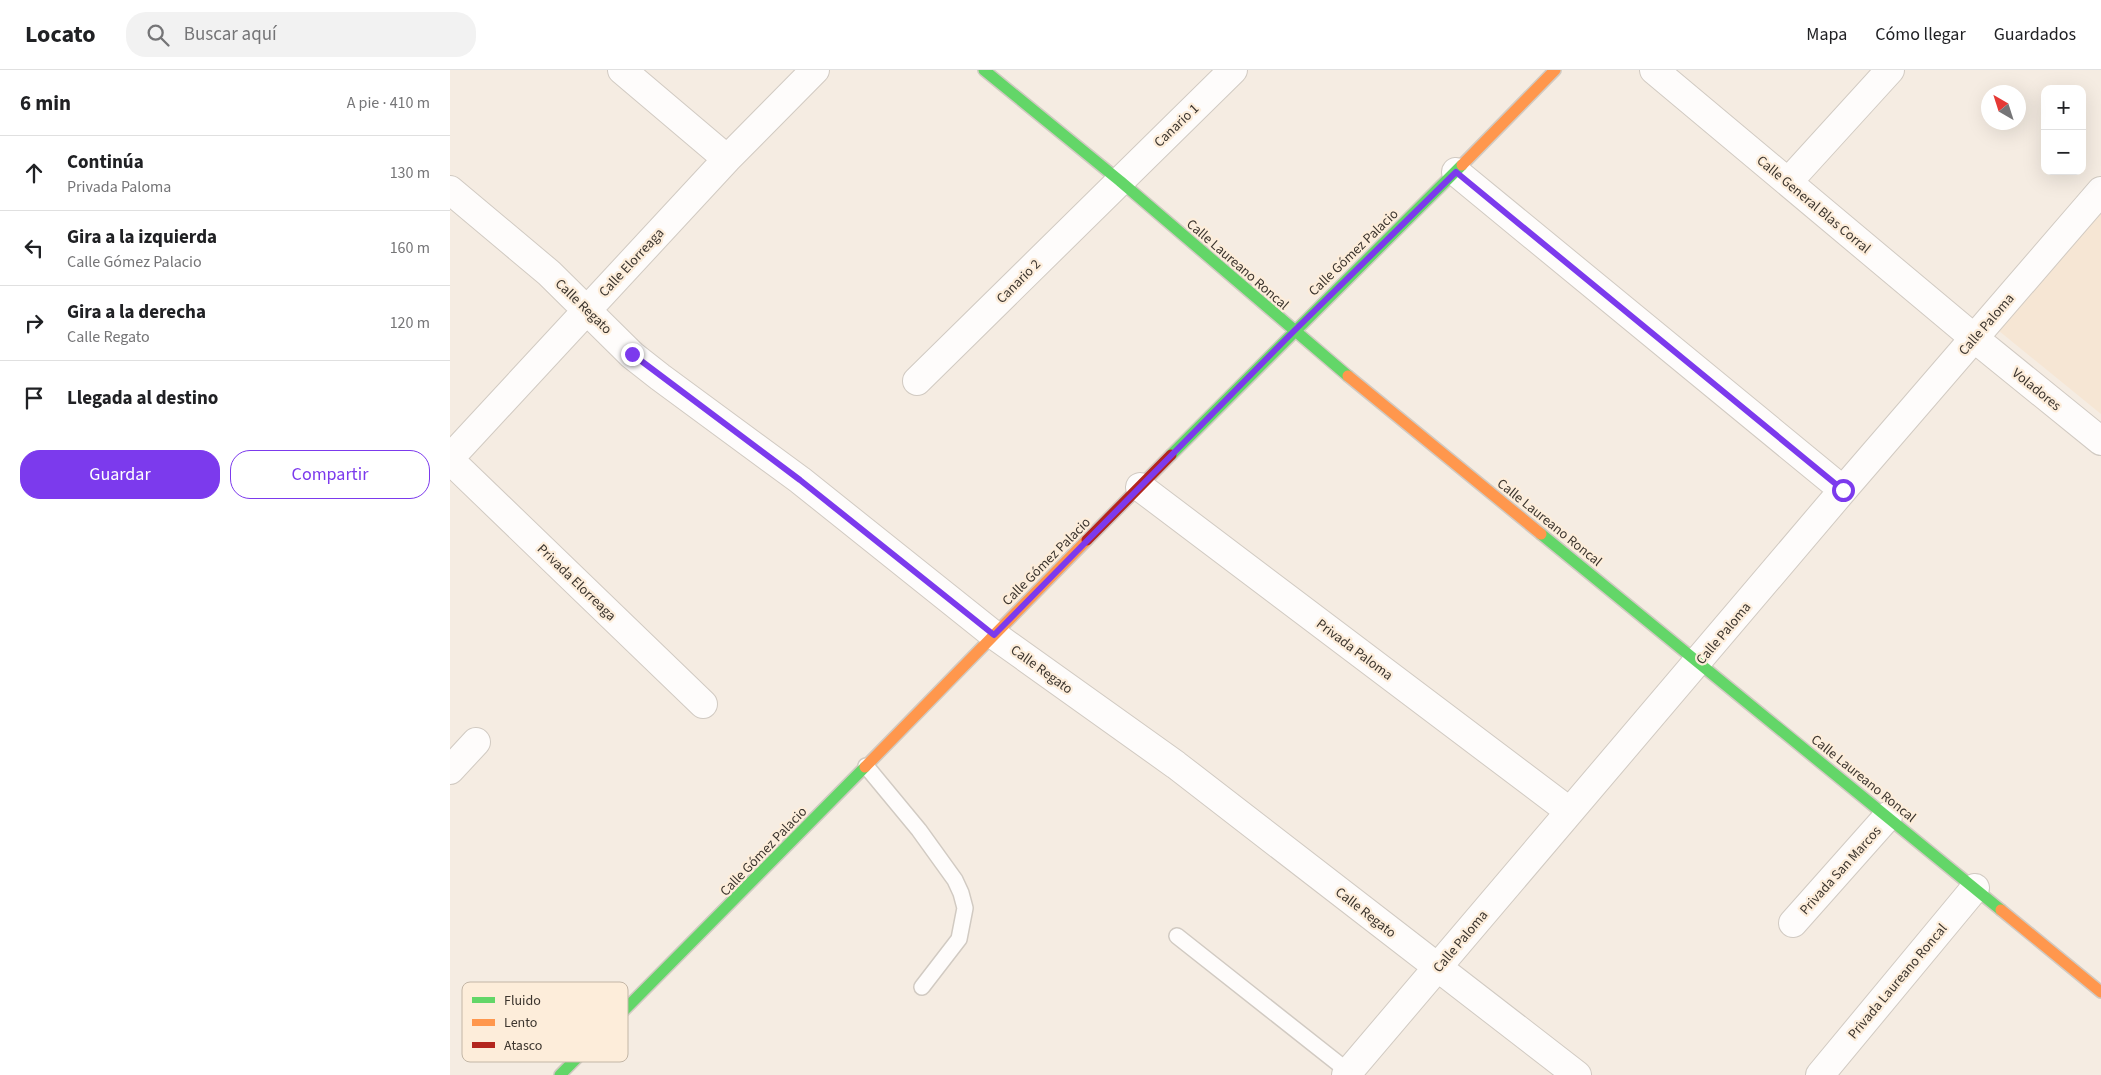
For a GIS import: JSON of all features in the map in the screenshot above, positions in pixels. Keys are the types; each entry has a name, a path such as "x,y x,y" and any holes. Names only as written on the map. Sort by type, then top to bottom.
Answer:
{"street":[{"path":"622,70 727,159"},
{"name":"Calle Elorreaga","path":"450,459 727,159 815,70"},
{"name":"Calle Laureano Roncal","path":"984,70 1120,180 1293,332 1888,816 2101,992"},
{"name":"Canario 1","path":"1120,180 1233,70"},
{"name":"Calle Gómez Palacio","path":"628,1006 1293,332 1456,172 1555,70"},
{"name":"Calle General Blas Corral","path":"1654,70 1974,338"},
{"path":"1788,182 1890,70"},
{"path":"1456,172 1843,490"},
{"name":"Canario 2","path":"917,381 1120,180"},
{"name":"Calle Regato","path":"450,190 549,273 632,354 660,377 800,480 994,635 1176,766 1577,1075"},
{"name":"Calle Paloma","path":"1348,1074 1843,490 2101,192"},
{"name":"Voladores","path":"1974,338 2101,441"},
{"name":"Privada Elorreaga","path":"450,459 703,704"},
{"name":"Privada Paloma","path":"1140,487 1569,811"},
{"path":"450,770 476,742"},
{"name":"Privada San Marcos","path":"1793,923 1888,816"},
{"name":"Privada Laureano Roncal","path":"1820,1075 1975,888"},
{"name":"Calle Gómez Palacio","path":"560,1075 573,1062"}],"lane":[{"path":"866,766 919,830 955,880 965,908 959,939 922,987"},
{"path":"1177,936 1348,1074"}],"shaded area":[{"path":"2101,206 2101,414 1993,326"}],"traffic: fast":[{"path":"984,70 1120,181 1348,376"},
{"path":"1171,455 1462,165"},
{"path":"1541,534 2001,910"},
{"path":"628,1006 865,767"},
{"path":"560,1075 573,1062"}],"traffic: slow":[{"path":"1462,165 1555,70"},
{"path":"1348,376 1541,534"},
{"path":"865,767 1087,540"},
{"path":"2001,910 2101,992"}],"traffic: jam":[{"path":"1087,540 1171,455"}],"route":[{"path":"632,354 660,377 800,480 994,635 1293,332 1456,172 1843,490"}]}
